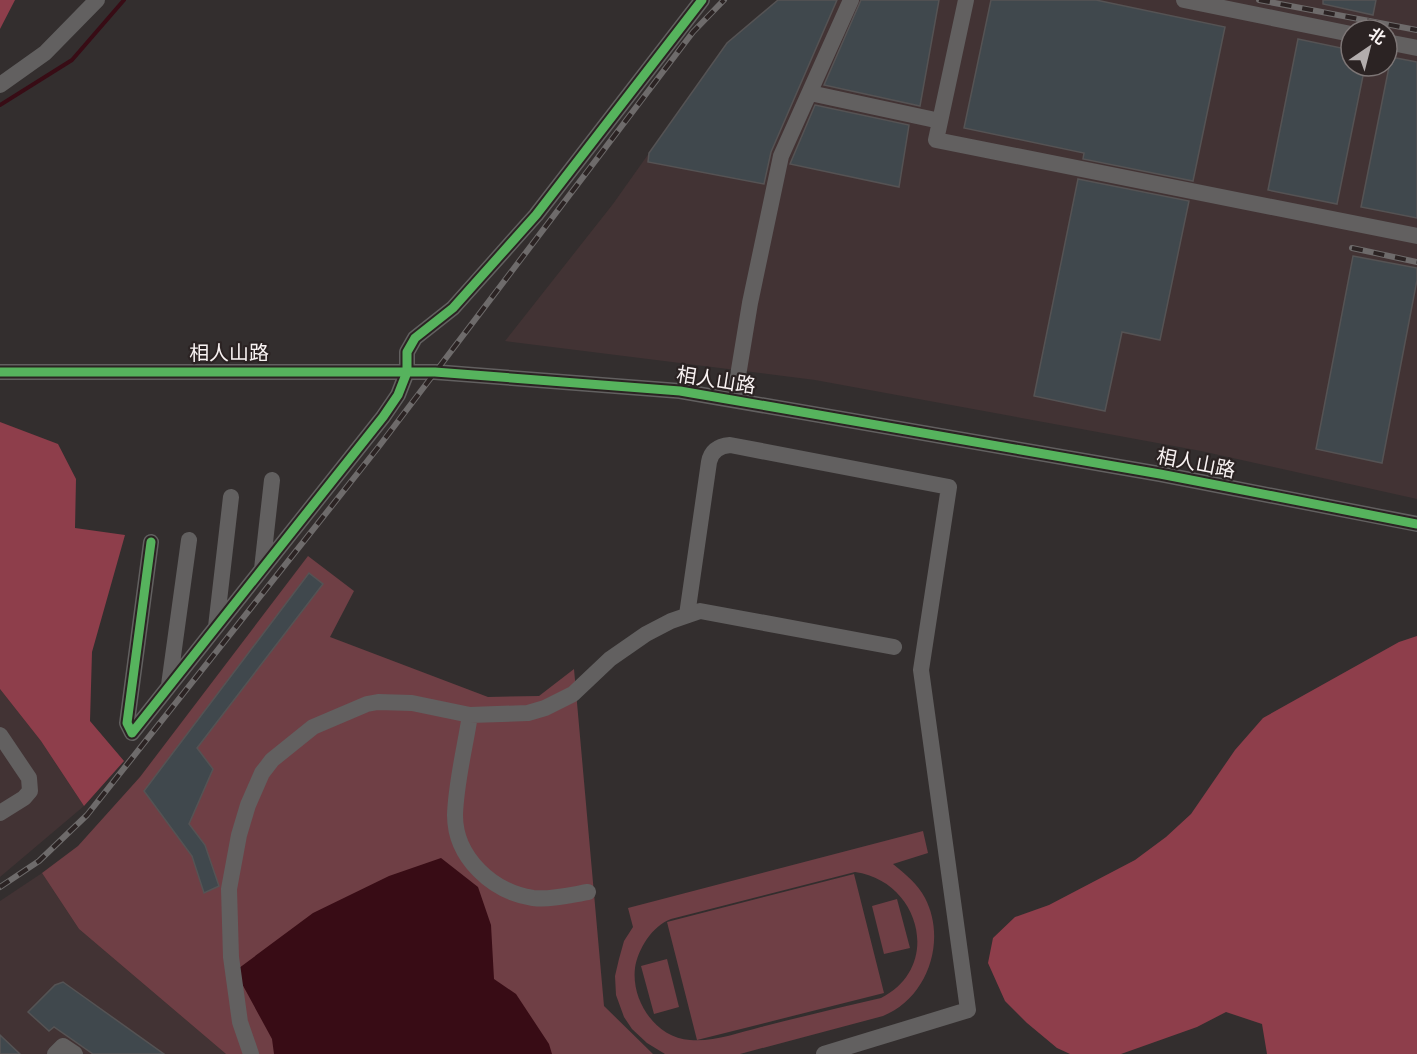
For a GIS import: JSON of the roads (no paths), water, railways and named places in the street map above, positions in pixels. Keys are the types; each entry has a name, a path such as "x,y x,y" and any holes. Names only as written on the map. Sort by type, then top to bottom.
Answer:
{"street":[{"path":"0,85 45,53 97,0"},
{"path":"151,542 127,723 132,733 383,417 398,395 406,372 407,352 416,338 453,308 536,215 702,0"},
{"path":"734,400 750,303 782,156 851,0"},
{"path":"966,0 936,140 1417,236"},
{"path":"1184,0 1339,32"},
{"path":"1399,44 1417,48"},
{"path":"810,93 940,122"},
{"name":"相人山路","path":"0,372 435,372 680,391 1160,474 1417,524"},
{"path":"687,615 708,462 712,454 721,447 730,445 949,487 921,669 968,1010 824,1054"},
{"path":"262,570 272,480"},
{"path":"216,628 231,497"},
{"path":"169,687 189,540"},
{"path":"251,1054 240,1022 231,957 229,889 239,835 248,805 262,773 278,754 313,727 367,704 386,701 412,703 470,715 528,713 545,708 573,694 610,659 646,634 671,621 700,611 894,647"},
{"path":"470,715 455,816 460,841 468,858 489,879 518,894 535,898 550,898 588,892"},
{"path":"0,735 29,778 30,791 24,798 0,813"},
{"path":"55,1054 63,1046 75,1054"}],"waterway":[{"path":"0,105 72,60 124,0"}],"railway":[{"path":"0,887 39,861 87,815 380,445 693,32 724,0"},
{"path":"1259,0 1417,30"},
{"path":"1352,248 1417,262"}]}
